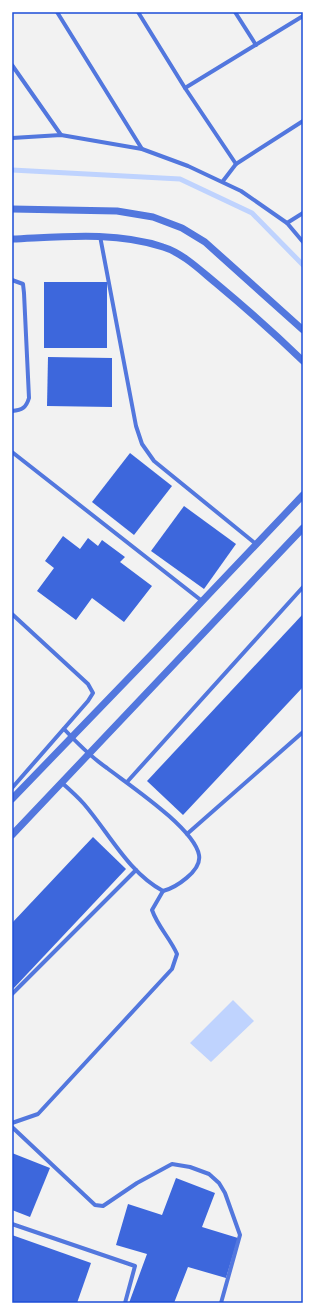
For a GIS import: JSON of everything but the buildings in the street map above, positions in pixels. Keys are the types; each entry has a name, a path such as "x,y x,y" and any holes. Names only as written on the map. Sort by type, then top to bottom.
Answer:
{"street":[{"path":"57,12 142,149"},
{"path":"138,12 185,88 236,164"},
{"path":"235,12 256,45"},
{"path":"185,88 303,16"},
{"path":"12,65 60,135"},
{"path":"223,180 236,164 303,121"},
{"path":"12,138 60,135 142,149 223,180 242,191 287,223 303,242"},
{"path":"12,209 117,211 153,217 182,228 205,242 303,330"},
{"path":"287,223 303,213"},
{"path":"100,236 136,426 142,444 154,461 256,544"},
{"path":"12,239 100,236 139,240 164,247 186,260 242,304 303,361"},
{"path":"12,280 23,284 29,398 27,405 22,410 12,411"},
{"path":"12,452 202,601"},
{"path":"12,799 303,495"},
{"path":"12,835 303,528"},
{"path":"127,782 303,587"},
{"path":"12,614 88,684 93,693 88,701 12,788"},
{"path":"61,782 83,803 136,870 150,884 163,891 174,888 196,868 200,856 187,834 127,782 89,754 64,729"},
{"path":"187,834 303,732"},
{"path":"12,994 136,870"},
{"path":"12,1123 38,1114 172,969 177,954 171,941 156,922 152,910 163,891"},
{"path":"12,1127 95,1205 103,1206 137,1183 172,1164 190,1167 209,1174 219,1183 225,1193 240,1235 221,1303"},
{"path":"12,1224 135,1266 125,1303"}],"water":[{"path":"233,1000 254,1021 211,1062 190,1043"}],"waterway":[{"path":"12,170 180,179 252,213 303,265"}]}
